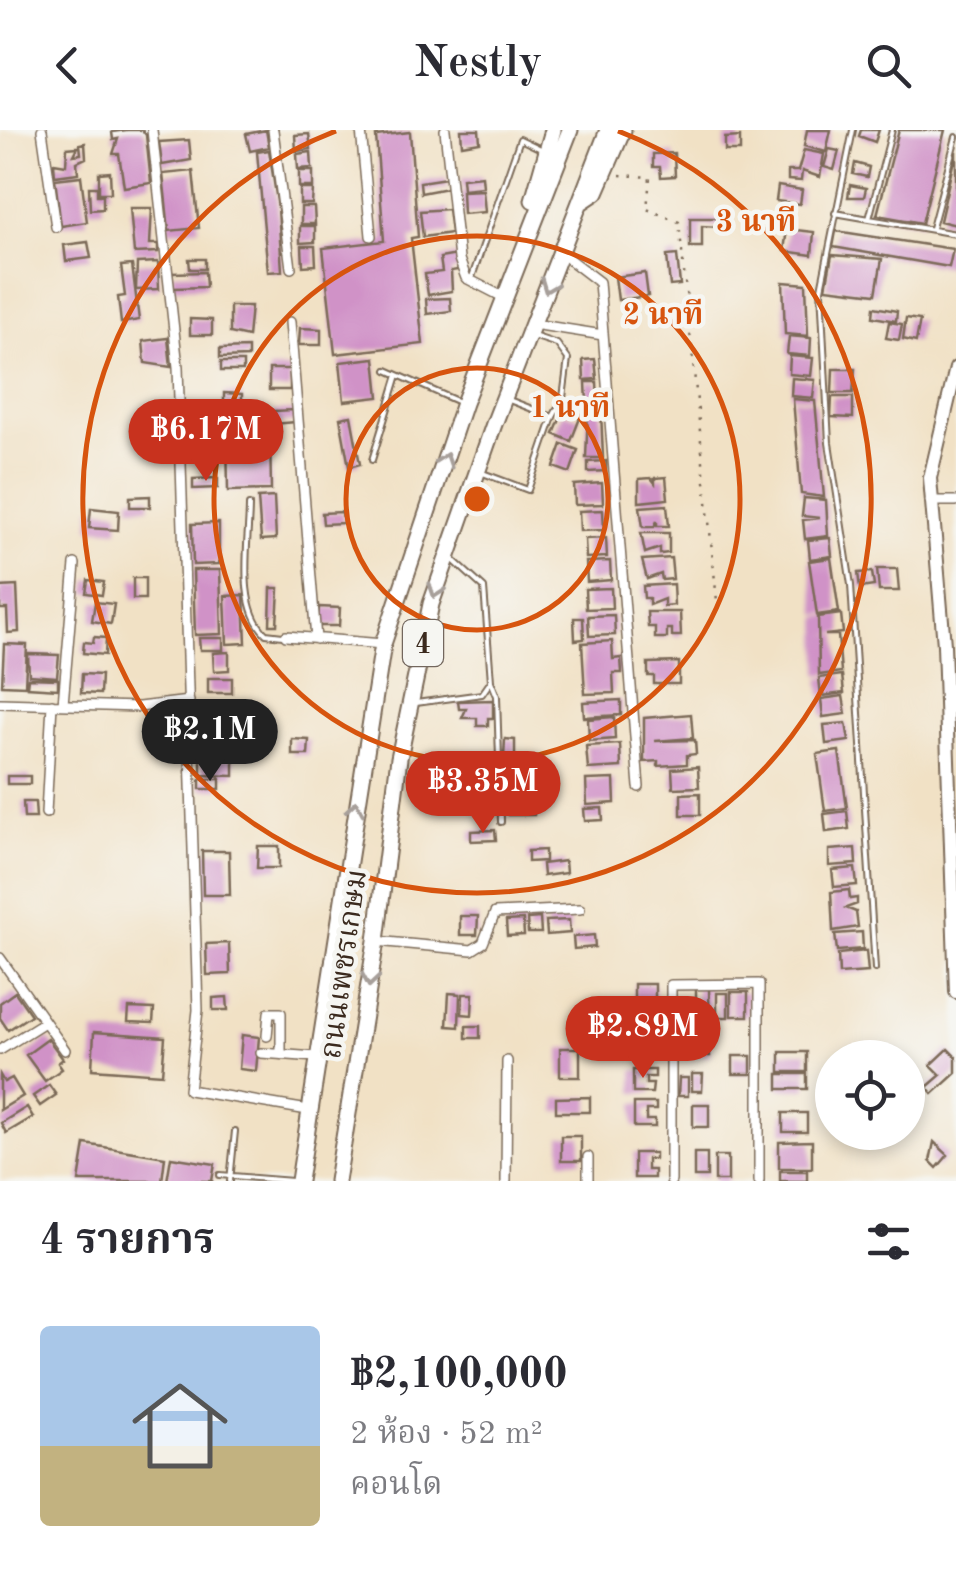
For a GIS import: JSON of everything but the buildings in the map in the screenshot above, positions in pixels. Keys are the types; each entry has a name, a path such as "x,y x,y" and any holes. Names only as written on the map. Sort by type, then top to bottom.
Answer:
{"highway":[{"path":"534,218 533,200 554,130"},
{"name":"ถนนเพชรเกษม","path":"296,1181 382,644 464,404 570,130"},
{"name":"ถนนเพชรเกษม","path":"337,1181 376,940 398,758 432,604 504,399 608,130"},
{"path":"580,203 596,192 623,130"}],"street":[{"path":"42,130 56,227"},
{"path":"152,130 178,367 198,1010 189,1090 308,1110"},
{"path":"273,130 291,268"},
{"path":"361,130 371,236"},
{"path":"446,130 459,259 471,280 504,297"},
{"path":"561,253 599,282 640,787"},
{"path":"290,322 316,639"},
{"path":"531,329 604,335"},
{"path":"956,368 949,417 930,478 951,671 956,992"},
{"path":"930,500 956,502"},
{"path":"46,813 75,564"},
{"path":"286,636 382,644"},
{"path":"0,703 140,707 190,701"},
{"path":"376,940 472,950 480,948 495,913 580,909"},
{"path":"0,958 65,1050"},
{"path":"671,1181 671,985 759,984 759,1181"},
{"path":"267,1036 269,1013 280,1013 281,1054"},
{"path":"0,1050 43,1022"},
{"path":"261,1053 316,1058"},
{"path":"506,1181 507,1061"},
{"path":"588,1157 588,1181"}],"lane":[{"path":"853,130 821,289 829,443 852,585 875,969"},
{"path":"869,219 892,130"},
{"path":"932,228 956,136"},
{"path":"471,280 520,139 532,148 547,150"},
{"path":"835,212 956,234"},
{"path":"478,472 528,490 568,381 568,359 557,344 531,329"},
{"path":"387,370 464,404"},
{"path":"372,460 398,375"},
{"path":"504,399 552,417"},
{"path":"249,505 248,592 253,616 266,634 286,636"},
{"path":"448,556 478,578 484,588 492,681 497,696 502,822"},
{"path":"410,703 437,703 482,694 492,681"},
{"path":"230,1178 235,1131"},
{"path":"220,1175 296,1181"}],"path":[{"path":"604,174 650,177 647,209 679,222 717,601"}]}
